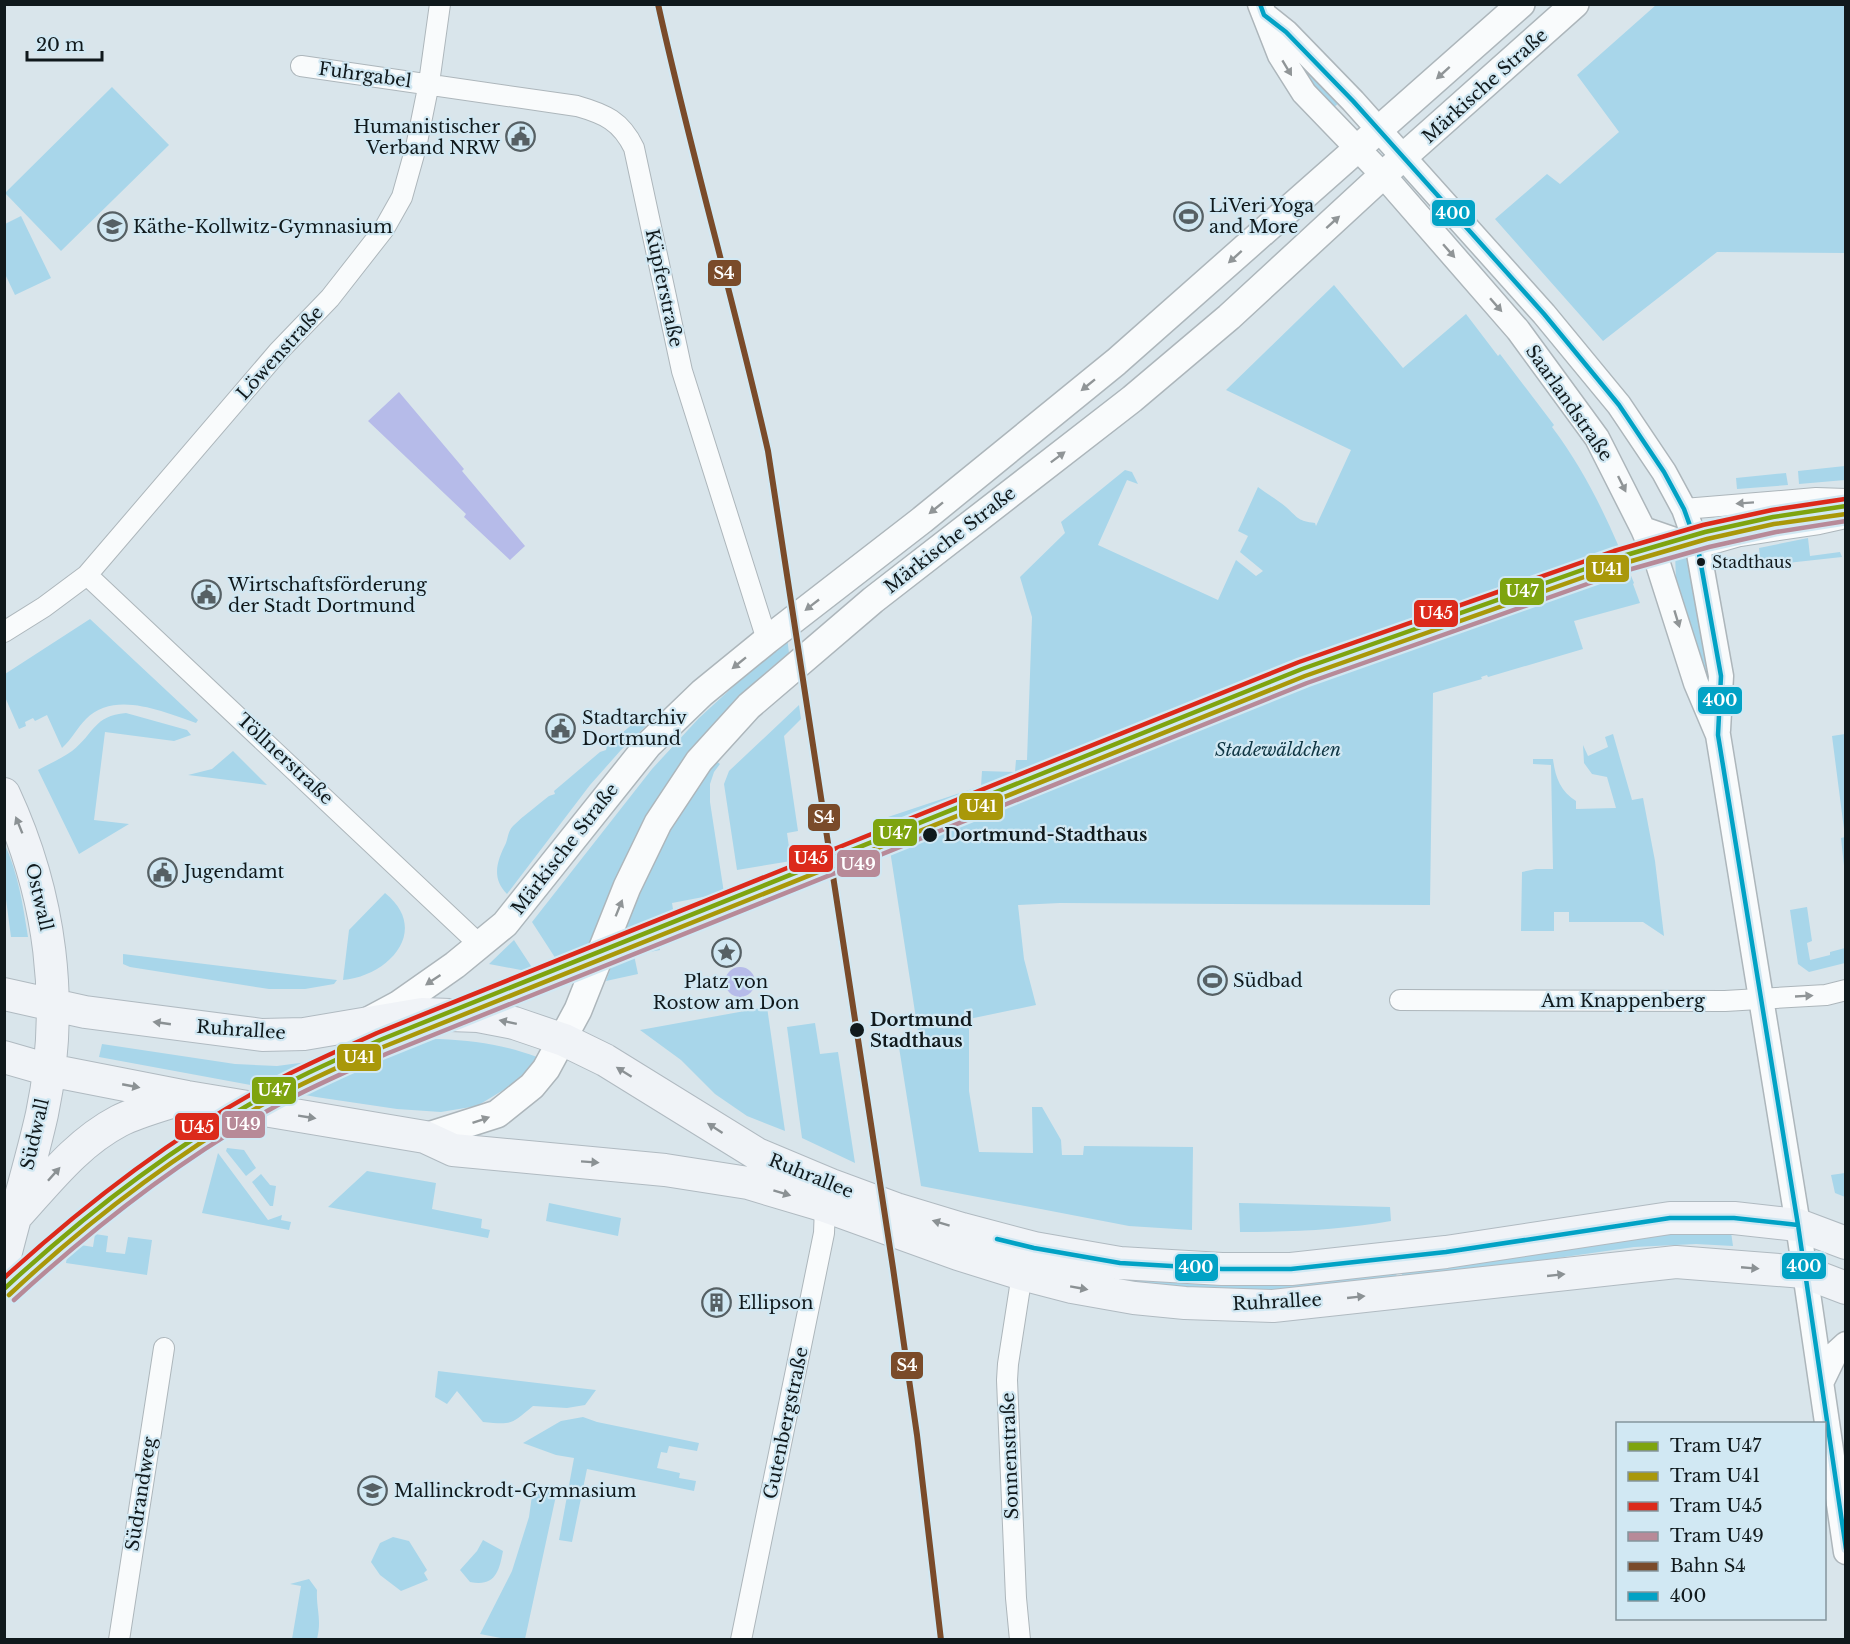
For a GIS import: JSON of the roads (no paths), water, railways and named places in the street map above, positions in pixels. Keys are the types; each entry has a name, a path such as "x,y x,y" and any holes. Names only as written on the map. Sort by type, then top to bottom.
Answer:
{"main road":[{"name":"Märkische Straße","path":"363,1023 398,1005 481,946 513,915 648,745 702,693 922,520 1116,362 1521,4"},
{"name":"Märkische Straße","path":"424,1137 497,1114 532,1086 546,1069 564,1040 578,1010 627,887 658,823 699,762 728,728 769,687 873,600 1132,399 1229,317 1383,175 1405,158 1575,4"},
{"name":"Ostwall","path":"4,794 20,826 35,873 50,948 53,982 52,1005"},
{"name":"Ruhrallee","path":"4,994 85,1012 262,1035 304,1034 422,1014 478,1016 514,1023 564,1040 605,1060 757,1154 831,1185 896,1209 980,1234 1034,1248 1120,1263 1222,1269 1292,1269 1446,1252 1670,1218 1734,1218 1798,1225 1845,1243"},
{"name":"Südwall","path":"4,1260 42,1112 49,1070 52,1005"},
{"name":"Ruhrallee","path":"4,1057 49,1070 187,1097 424,1137 453,1150 705,1174 748,1183 825,1206 958,1254 1022,1274 1072,1287 1134,1298 1185,1303 1273,1306 1676,1262 1804,1272 1845,1288"},
{"path":"15,1218 79,1148 105,1129 131,1116 187,1097"}],"street":[{"name":"Löwenstraße","path":"4,632 44,607 87,574 278,352 330,298 384,229 402,197 416,147 429,83 440,4"},
{"name":"Saarlandstraße","path":"1262,10 1299,45 1380,130 1544,314 1619,405 1664,472 1684,509 1698,548 1721,676 1718,735 1798,1225 1845,1552"},
{"name":"Saarlandstraße","path":"1262,10 1280,56 1304,93 1383,175 1518,330 1582,415 1611,462 1643,529 1667,589 1696,683 1718,735"},
{"name":"Fuhrgabel","path":"301,66 429,83"},
{"name":"Küpferstraße","path":"429,83 577,106 608,117 627,134 634,148 682,371 767,640"},
{"path":"1643,529 1684,509 1816,498 1845,499"},
{"path":"1643,529 1698,548 1740,536 1845,518"},
{"name":"Töllnerstraße","path":"87,574 481,946"},
{"name":"Am Knappenberg","path":"1400,1000 1725,1001 1826,995 1845,990"},
{"name":"Gutenbergstraße","path":"741,1640 824,1233 825,1206"},
{"name":"Sonnenstraße","path":"1020,1640 1016,1598 1007,1380 1022,1274"},
{"path":"1822,1381 1835,1354 1845,1344"},
{"name":"Südrandweg","path":"119,1640 164,1348"}],"tram line":[{"name":"U45","path":"4,1278 97,1199 162,1150 230,1106 321,1058 377,1033 1299,662 1614,551 1703,525 1772,510 1845,499"},
{"name":"U47","path":"4,1289 94,1211 190,1141 257,1100 317,1068 380,1040 1302,669 1616,558 1705,532 1773,517 1846,506"},
{"name":"U41","path":"9,1295 129,1193 226,1126 320,1075 383,1047 1305,676 1618,565 1707,539 1774,524 1846,514"},
{"name":"U49","path":"14,1300 108,1219 208,1147 291,1098 386,1054 1307,683 1621,572 1709,547 1776,532 1846,521"}],"rail line":[{"name":"S4","path":"658,4 768,451 893,1268 917,1435 941,1640"}],"place":[{"name":"Humanistischer Verband NRW","path":"521,137"},
{"name":"LiVeri Yoga and More","path":"1188,216"},
{"name":"Käthe-Kollwitz-Gymnasium","path":"112,227"},
{"name":"Stadthaus","path":"1701,562"},
{"name":"Wirtschaftsförderung der Stadt Dortmund","path":"207,595"},
{"name":"Stadtarchiv Dortmund","path":"561,728"},
{"name":"Dortmund-Stadthaus","path":"930,835"},
{"name":"Jugendamt","path":"163,872"},
{"name":"Platz von Rostow am Don","path":"726,953"},
{"name":"Südbad","path":"1212,981"},
{"name":"Dortmund Stadthaus","path":"857,1030"},
{"name":"Ellipson","path":"717,1303"},
{"name":"Mallinckrodt-Gymnasium","path":"373,1491"}],"park label":[{"name":"Stadewäldchen","path":"1278,750"}]}
